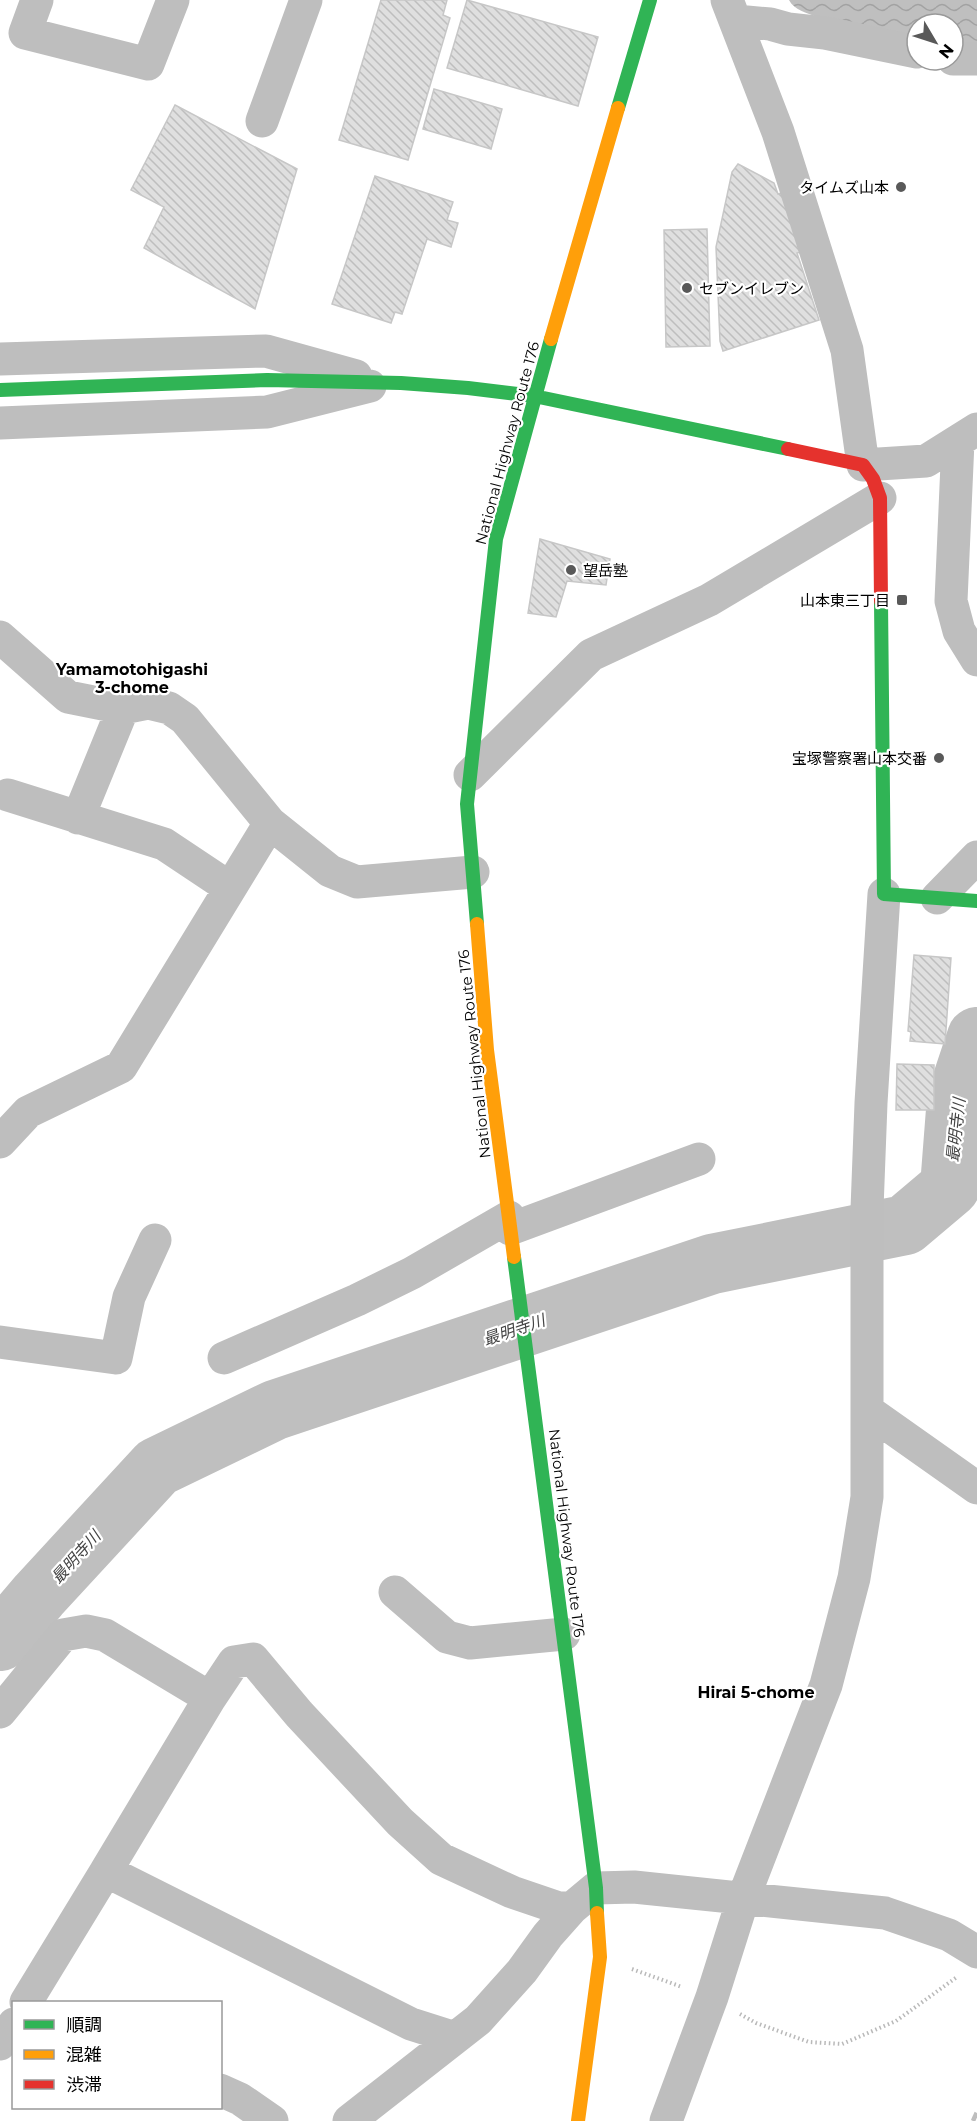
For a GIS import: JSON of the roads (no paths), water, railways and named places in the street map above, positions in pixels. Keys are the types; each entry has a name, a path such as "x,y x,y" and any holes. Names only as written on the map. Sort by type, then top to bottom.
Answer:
{"main road":[{"name":"National Highway Route 176","path":"578,2121 600,1957 584,1898 564,1634 487,1050 467,804 496,539 534,396 650,0"},
{"path":"0,390 275,379 494,390 534,396 863,465 873,479 880,498 884,894 977,901"}],"street":[{"path":"37,0 25,33 148,64 173,0"},
{"path":"262,121 306,0"},
{"path":"732,10 788,29 825,33 905,50"},
{"path":"732,10 778,132 847,350 863,465 926,461 967,435"},
{"path":"0,359 266,351 383,383"},
{"path":"0,423 267,412 383,383"},
{"path":"967,435 951,601 959,631 977,660"},
{"path":"470,775 591,655 709,600 880,498"},
{"path":"0,637 68,697 123,708 148,703 169,708 185,719 270,823 330,871 357,882 473,872"},
{"path":"78,818 123,708"},
{"path":"8,795 164,844 230,888"},
{"path":"0,1142 28,1112 121,1067 270,823"},
{"path":"937,898 977,857"},
{"path":"666,2121 712,1997 743,1899 826,1685 854,1578 867,1497 867,1209 884,894"},
{"path":"224,1358 357,1300 510,1223 699,1159"},
{"path":"0,1342 116,1358 129,1297 155,1240"},
{"path":"868,1410 977,1488"},
{"path":"395,1592 447,1636 470,1643 564,1634"},
{"path":"0,1712 63,1635 86,1631 105,1635 210,1698"},
{"path":"27,2001 210,1698 234,1662 253,1659 299,1714 400,1822 441,1859 512,1892 559,1908 584,1898 634,1887 885,1913 949,1935 968,1964"},
{"path":"106,1871 411,2024 455,2038"},
{"path":"349,2121 478,2020 522,1971 548,1935 584,1898"},
{"path":"0,2044 12,2027"},
{"path":"222,2091 240,2098 272,2121"}],"water":[{"path":"789,0 977,0 977,51 965,50 965,12 905,12 905,41 817,17 797,9"}],"waterway":[{"name":"最明寺川","path":"0,1641 39,1595 157,1467 275,1410 712,1264 905,1225 950,1187 957,1097 977,1037"}],"railway":[{"path":"973,2121 977,2112"}],"place":[{"name":"タイムズ山本","path":"901,187"},
{"name":"セブンイレブン","path":"687,288"},
{"name":"望岳塾","path":"571,570"},
{"name":"山本東三丁目","path":"902,600"},
{"name":"宝塚警察署山本交番","path":"939,758"}],"district":[{"name":"Yamamotohigashi 3-chome","path":"132,678"},
{"name":"Hirai 5-chome","path":"756,1692"}]}
